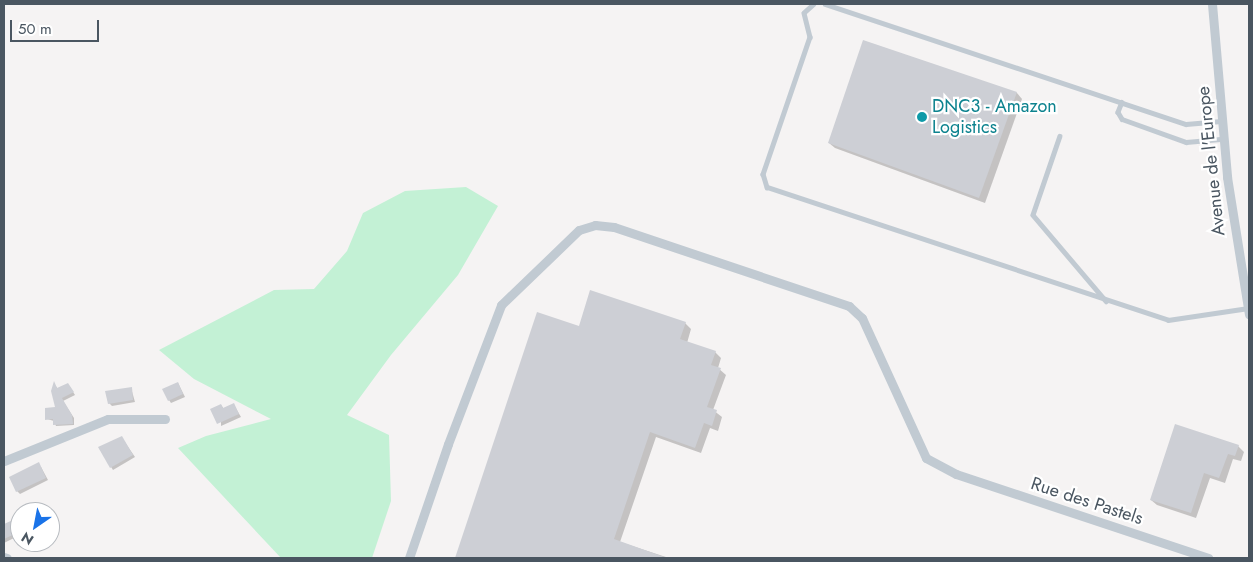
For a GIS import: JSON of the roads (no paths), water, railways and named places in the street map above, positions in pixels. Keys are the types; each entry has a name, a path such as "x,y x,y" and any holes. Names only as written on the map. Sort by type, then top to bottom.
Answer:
{"street":[{"name":"Avenue de l'Europe","path":"1212,4 1223,139 1249,311"},
{"name":"Rue des Pastels","path":"409,558 448,444 501,305 579,230 595,225 614,228 849,306 862,318 926,458 956,474 1208,558"},
{"path":"4,461 108,419 165,419"}],"lane":[{"path":"814,4 804,13 810,37 763,174 767,187 1107,302 1168,320 1249,311"},
{"path":"825,4 1186,124 1221,121"},
{"path":"1122,102 1118,112 1122,119 1186,142 1223,139"},
{"path":"1060,136 1033,214 1107,302"}],"place":[{"name":"DNC3 - Amazon Logistics","path":"922,117"}]}
